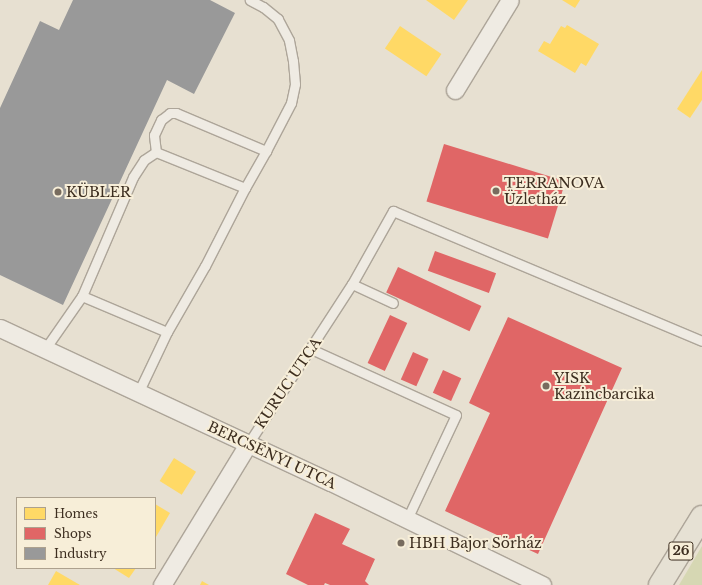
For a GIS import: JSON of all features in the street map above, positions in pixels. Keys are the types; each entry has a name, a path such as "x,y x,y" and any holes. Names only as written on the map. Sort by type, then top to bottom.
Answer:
{"main road":[{"name":"26","path":"660,585 702,517"}],"street":[{"path":"455,90 510,0"},
{"name":"BERCSÉNYI UTCA","path":"0,328 407,519 542,585"},
{"name":"KURUC UTCA","path":"162,585 248,444"}],"lane":[{"path":"138,393 167,332 205,266 291,103 295,84 289,40 278,19 263,7 250,0"},
{"path":"156,152 154,134 161,120 170,113 176,113 266,152"},
{"path":"156,152 245,188"},
{"path":"45,349 82,296 133,177 144,160 156,152"},
{"name":"KURUC UTCA","path":"248,444 352,284 393,211 702,341"},
{"path":"352,284 393,303"},
{"path":"82,296 167,332"},
{"path":"311,349 456,415 407,519"}],"green space":[{"path":"702,546 702,585 679,585"}],"building: Homes":[{"path":"426,0 468,0 454,20"},
{"path":"562,0 580,0 575,8"},
{"path":"567,25 599,44 586,66 581,63 575,73 538,51 544,41 550,44 561,26 565,28"},
{"path":"400,26 441,54 426,76 385,48"},
{"path":"702,70 702,100 690,118 677,109"},
{"path":"174,458 196,472 182,495 160,481"},
{"path":"156,505 170,513 156,537"},
{"path":"115,569 135,569 129,578"},
{"path":"56,571 80,585 48,585"},
{"path":"202,581 209,585 200,585"}],"building: Shops":[{"name":"TERRANOVA Üzletház","path":"444,144 565,181 548,239 426,201"},
{"path":"435,251 496,273 489,293 428,271"},
{"path":"398,267 481,306 470,331 386,292"},
{"path":"390,315 407,323 385,371 368,363"},
{"path":"508,317 622,368 538,554 445,511 490,413 469,403"},
{"path":"413,352 429,359 416,386 401,379"},
{"path":"443,370 461,378 451,401 433,393"},
{"path":"315,513 350,529 342,544 375,559 365,581 369,585 330,585 325,583 324,585 308,585 286,574"}],"building: Industry":[{"name":"KÜBLER","path":"73,0 210,0 235,13 194,94 167,80 63,305 0,275 0,108 40,21 59,30"}],"place":[{"name":"TERRANOVA Üzletház","path":"496,191"},
{"name":"KÜBLER","path":"58,192"},
{"name":"YISK Kazincbarcika","path":"546,386"},
{"name":"HBH Bajor Sörház","path":"401,543"}]}
